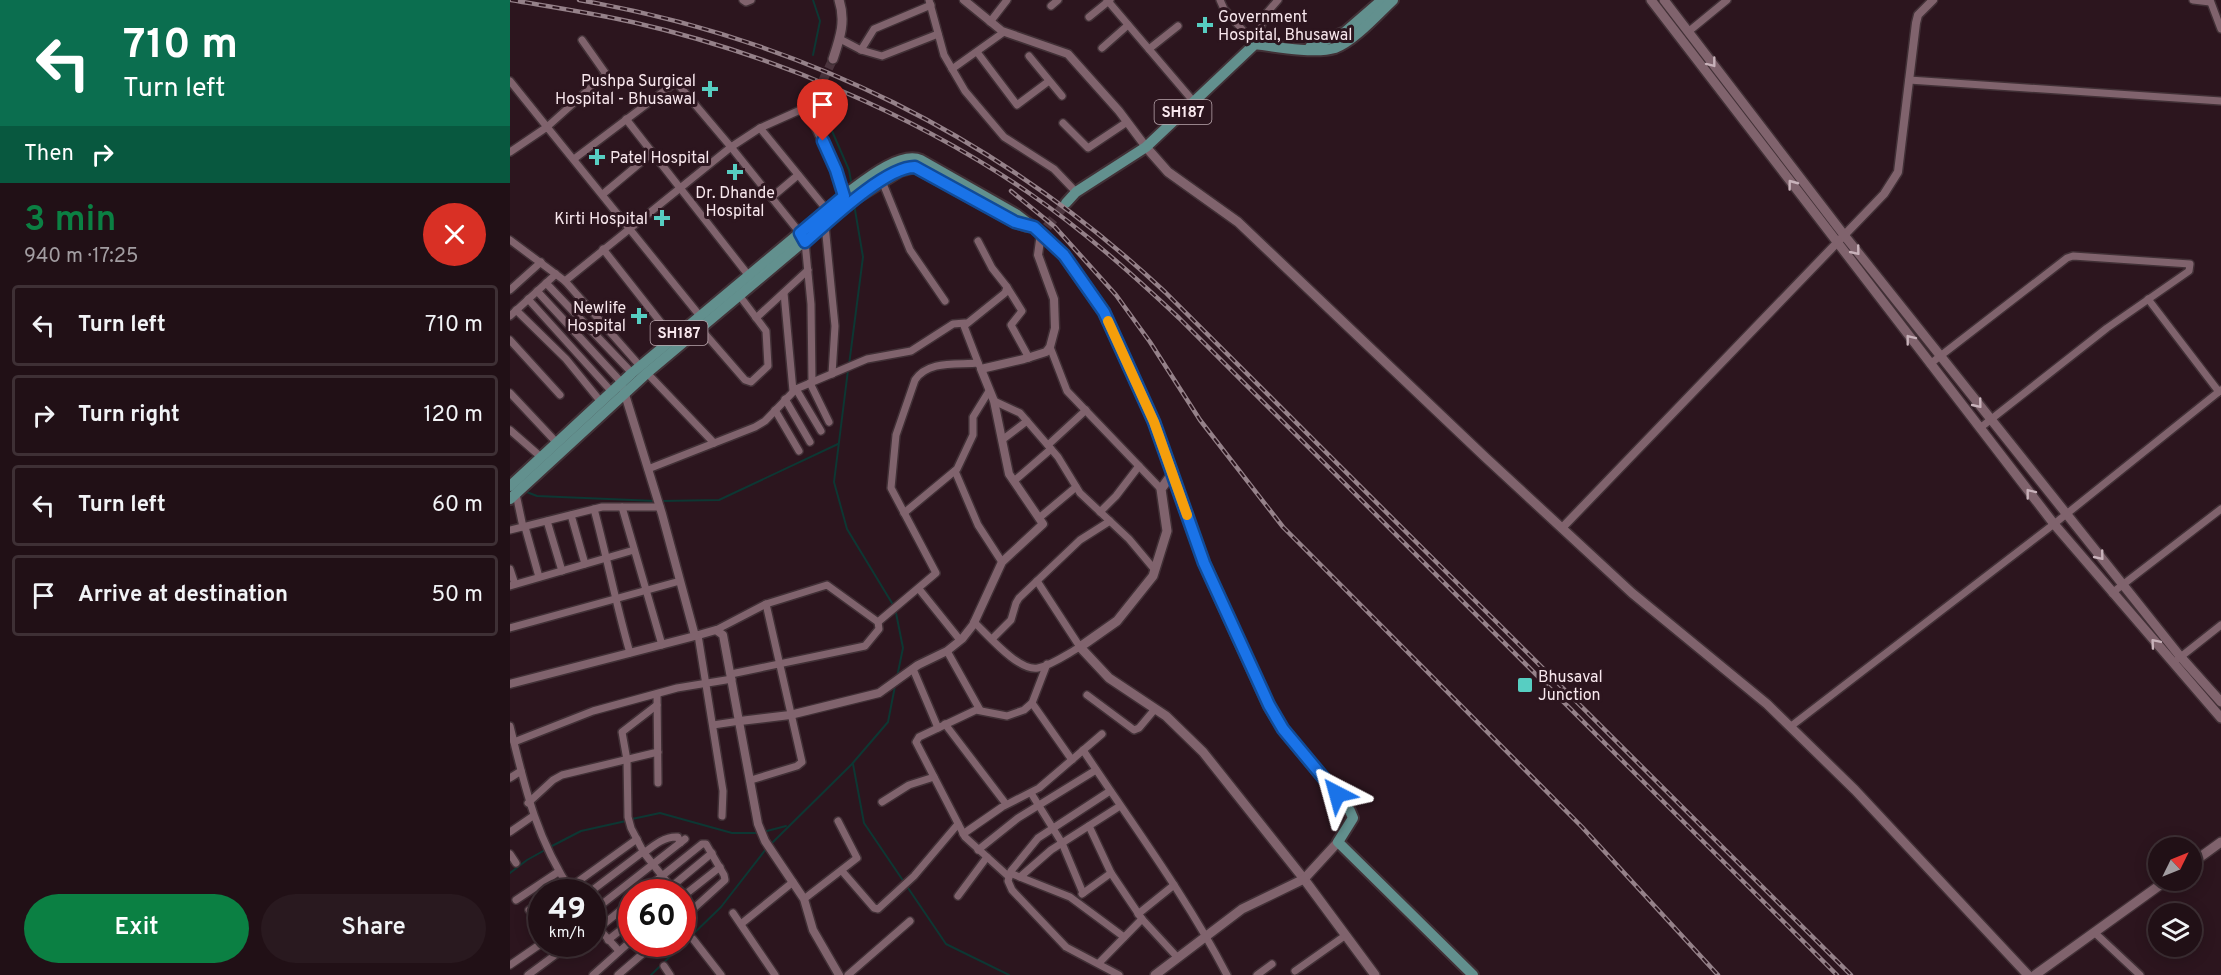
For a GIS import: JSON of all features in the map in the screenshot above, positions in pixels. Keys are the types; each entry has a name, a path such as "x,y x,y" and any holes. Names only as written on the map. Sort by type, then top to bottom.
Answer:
{"main road":[{"path":"833,59 840,39 843,19 839,0"},
{"path":"1363,22 1382,0"},
{"path":"1255,44 1304,50 1363,22 1393,0"},
{"path":"1651,0 2054,524 2112,592 2221,702"},
{"path":"1664,0 1844,236 2123,585 2221,718"},
{"name":"SH187","path":"1066,203 1076,192 1146,147 1255,44"},
{"path":"817,93 807,107 849,196"},
{"path":"1146,147 1168,172 1238,222 1632,592 1767,704 1855,790 2028,975"},
{"name":"SH187","path":"515,486 623,388 673,338 739,295 803,237 827,210 874,182 903,159 917,158 1040,229"},
{"name":"SH187","path":"640,370 749,276 803,237 825,225 849,196"},
{"path":"1040,229 1064,255 1104,312 1154,422 1204,563 1269,705 1283,729 1350,810 1353,818 1338,842 1304,879 1242,909 1155,975"},
{"name":"SH187","path":"515,486 541,457 612,392 623,388"},
{"path":"1172,474 1161,489 1167,531 1153,576 1117,621 1080,647 1110,678 1166,716 1203,752 1304,879 1346,935 1371,974"},
{"path":"1338,842 1473,975"},
{"path":"2202,856 2221,842"},
{"path":"2035,975 2152,891"}],"street":[{"path":"743,0 746,2 750,0"},
{"path":"964,0 1004,32 1068,54 1146,147"},
{"path":"990,22 1007,0"},
{"path":"1051,6 1058,0"},
{"path":"1220,0 1224,9 1255,44 1265,15 1278,0"},
{"path":"1688,32 1727,0"},
{"path":"1562,528 1884,194 1898,172 1918,15 1933,0"},
{"path":"2193,0 2210,1 2221,29"},
{"path":"1089,17 1108,1 1194,102"},
{"path":"861,50 874,28 930,3 944,54 965,91 1000,134 1054,169 1076,192"},
{"path":"1102,48 1128,25"},
{"path":"1149,49 1178,26"},
{"path":"952,69 1004,32"},
{"path":"840,39 861,50 884,55 938,34"},
{"path":"510,152 547,127 606,74 582,40"},
{"path":"977,52 1017,105 1049,81"},
{"path":"1029,56 1062,96"},
{"path":"1909,80 2221,101"},
{"path":"510,81 630,227 745,380 751,382 767,368 767,334 739,295"},
{"path":"574,159 676,82 803,237 811,308 811,382 829,422"},
{"path":"565,281 731,147 760,128 807,107"},
{"path":"626,119 749,276"},
{"path":"1063,123 1088,147 1127,122"},
{"path":"760,128 827,210"},
{"path":"603,194 652,153"},
{"path":"772,197 798,175"},
{"path":"874,182 910,250 945,302"},
{"path":"825,225 835,326 833,374"},
{"path":"513,746 593,711 779,664 865,646 879,630 879,622 919,589 936,571 892,492 891,483 897,430 915,380 921,372 931,366 979,366 1029,358 1046,352 1050,347 1055,328 1054,299 1038,255 1040,229"},
{"path":"510,240 565,281 640,370"},
{"path":"978,241 992,268 1022,311 1012,323 1012,327 1029,358"},
{"path":"603,249 673,338"},
{"path":"1930,364 2067,258 2073,256 2190,264 2189,271 2107,328 1980,428"},
{"path":"510,290 541,262"},
{"path":"756,318 808,270"},
{"path":"510,316 556,274"},
{"path":"546,283 640,370 714,443"},
{"path":"648,469 755,427 794,390 811,382 867,359 910,351 953,324 965,323 1005,293 1007,288"},
{"path":"537,291 623,388 660,507 696,636 723,791 722,816"},
{"path":"784,292 794,390 821,431"},
{"path":"528,299 612,392"},
{"path":"1790,727 2054,524 2220,391 2148,300"},
{"path":"516,310 566,359 601,402"},
{"path":"713,725 790,715 879,693 913,669 947,651 960,640 974,622 1002,562 1043,524 1009,474 993,400 964,330 965,323"},
{"path":"510,340 560,395"},
{"path":"1050,347 1065,389 1161,489"},
{"path":"904,513 955,471 973,435 973,417 990,391"},
{"path":"510,393 556,443"},
{"path":"785,399 810,442"},
{"path":"993,400 1014,409 1027,421 1049,447 1082,495 1131,541 1155,570"},
{"path":"775,410 799,451"},
{"path":"1014,481 1086,410"},
{"path":"1002,440 1027,421"},
{"path":"510,430 541,457"},
{"path":"1100,512 1116,496 1139,466"},
{"path":"955,471 978,525 1002,562"},
{"path":"515,486 539,577"},
{"path":"1039,518 1076,487"},
{"path":"622,507 662,645"},
{"path":"510,531 594,509 660,507"},
{"path":"594,509 607,558 614,598 630,653"},
{"path":"2112,592 2221,509"},
{"path":"572,515 585,564"},
{"path":"548,521 562,571"},
{"path":"992,639 1012,617 1017,600 1080,540 1110,521"},
{"path":"510,569 512,585 634,550"},
{"path":"510,628 680,580"},
{"path":"974,622 1025,668 1038,668 1080,647 1037,581"},
{"path":"510,684 716,630 766,604 827,585 879,622"},
{"path":"919,589 960,640"},
{"path":"751,780 801,764 766,604"},
{"path":"2177,660 2221,625"},
{"path":"716,630 723,635 758,824 765,841 804,899 813,930 839,975"},
{"path":"947,651 980,710"},
{"path":"1047,664 1032,703 1024,710 1012,715 972,711 919,737 916,742 963,834 978,850 1009,875 1020,877 1075,899 1125,937"},
{"path":"913,669 942,726 1006,804"},
{"path":"657,694 658,783"},
{"path":"1088,695 1134,730 1140,728 1155,709"},
{"path":"1032,703 1072,760"},
{"path":"657,705 622,730 627,760 628,817 631,828 644,852 664,879"},
{"path":"510,727 515,775"},
{"path":"963,834 1006,804 1039,788 1102,734"},
{"path":"1083,750 1207,936 1227,975"},
{"path":"528,803 553,780 562,775 658,752"},
{"path":"510,768 528,803 543,843 563,879"},
{"path":"978,850 1014,821 1096,770"},
{"path":"882,802 909,785 933,777"},
{"path":"1110,791 1053,827 1033,844 1009,875 1012,890 1064,946 1119,975"},
{"path":"1031,793 1062,843 1083,893"},
{"path":"1020,877 1062,843 1120,806"},
{"path":"510,832 533,816"},
{"path":"804,899 856,860 857,856 838,820"},
{"path":"842,871 876,909 880,908 914,876 958,825"},
{"path":"1089,826 1111,873 1140,917 1178,958"},
{"path":"606,880 658,842 674,836 683,841 606,901"},
{"path":"583,879 637,839"},
{"path":"658,879 702,844 708,845 725,877 723,882 696,907"},
{"path":"683,879 712,853"},
{"path":"510,854 516,863"},
{"path":"958,896 987,857"},
{"path":"696,886 720,867"},
{"path":"516,900 558,872"},
{"path":"1075,899 1111,873"},
{"path":"741,924 794,882"},
{"path":"1099,963 1125,937 1140,917 1174,885"},
{"path":"732,913 775,975"},
{"path":"848,975 910,921"},
{"path":"618,932 608,940 618,950"},
{"path":"2094,932 2140,975"},
{"path":"1294,971 1346,935"},
{"path":"696,943 721,975"},
{"path":"593,975 618,952"},
{"path":"510,965 528,953"},
{"path":"528,975 552,957"},
{"path":"618,975 639,957"},
{"path":"1257,975 1272,964"},
{"path":"664,966 670,975"}],"waterway":[{"path":"813,0 820,21 813,55"},
{"path":"822,108 849,170 852,187"},
{"path":"849,365 863,257 854,204"},
{"path":"848,370 834,482 847,529 895,608 903,648 897,677"},
{"path":"661,501 719,500 838,444"},
{"path":"524,491 537,496 656,501"},
{"path":"770,845 852,764 888,722 895,686"},
{"path":"853,764 864,823 946,944 1009,975"},
{"path":"632,819 660,813 732,833 757,833"},
{"path":"550,847 581,831 626,821"},
{"path":"763,832 786,826"},
{"path":"651,975 721,907 766,849"},
{"path":"510,873 545,850"}],"tunnel":[{"path":"817,93 833,59"},
{"path":"1047,227 1066,203"}],"railway":[{"path":"511,0 632,22 683,35 787,69 889,112 938,137 985,164 1049,207 1107,253 1179,318 1837,975"},
{"path":"579,0 661,17 742,40 819,69 894,103 966,142 1036,187 1102,237 1165,292 1851,975"},
{"path":"1011,191 1055,227 1116,295 1150,342 1200,420 1283,527 1582,827 1718,975"}],"slow traffic":[{"path":"1108,321 1154,422 1187,515"}],"place":[{"name":"Government Hospital, Bhusawal","path":"1205,25"},
{"name":"Pushpa Surgical Hospital - Bhusawal","path":"710,89"},
{"name":"Patel Hospital","path":"597,157"},
{"name":"Dr. Dhande Hospital","path":"735,172"},
{"name":"Kirti Hospital","path":"662,218"},
{"name":"Newlife Hospital","path":"639,316"},
{"name":"Bhusaval Junction","path":"1525,685"}],"route":[{"path":"823,141 836,170 844,196 800,233 805,242 853,200 905,168 915,167 1015,222 1034,227 1064,255 1104,312 1154,422 1204,563 1269,705 1283,729 1337,794"}]}
